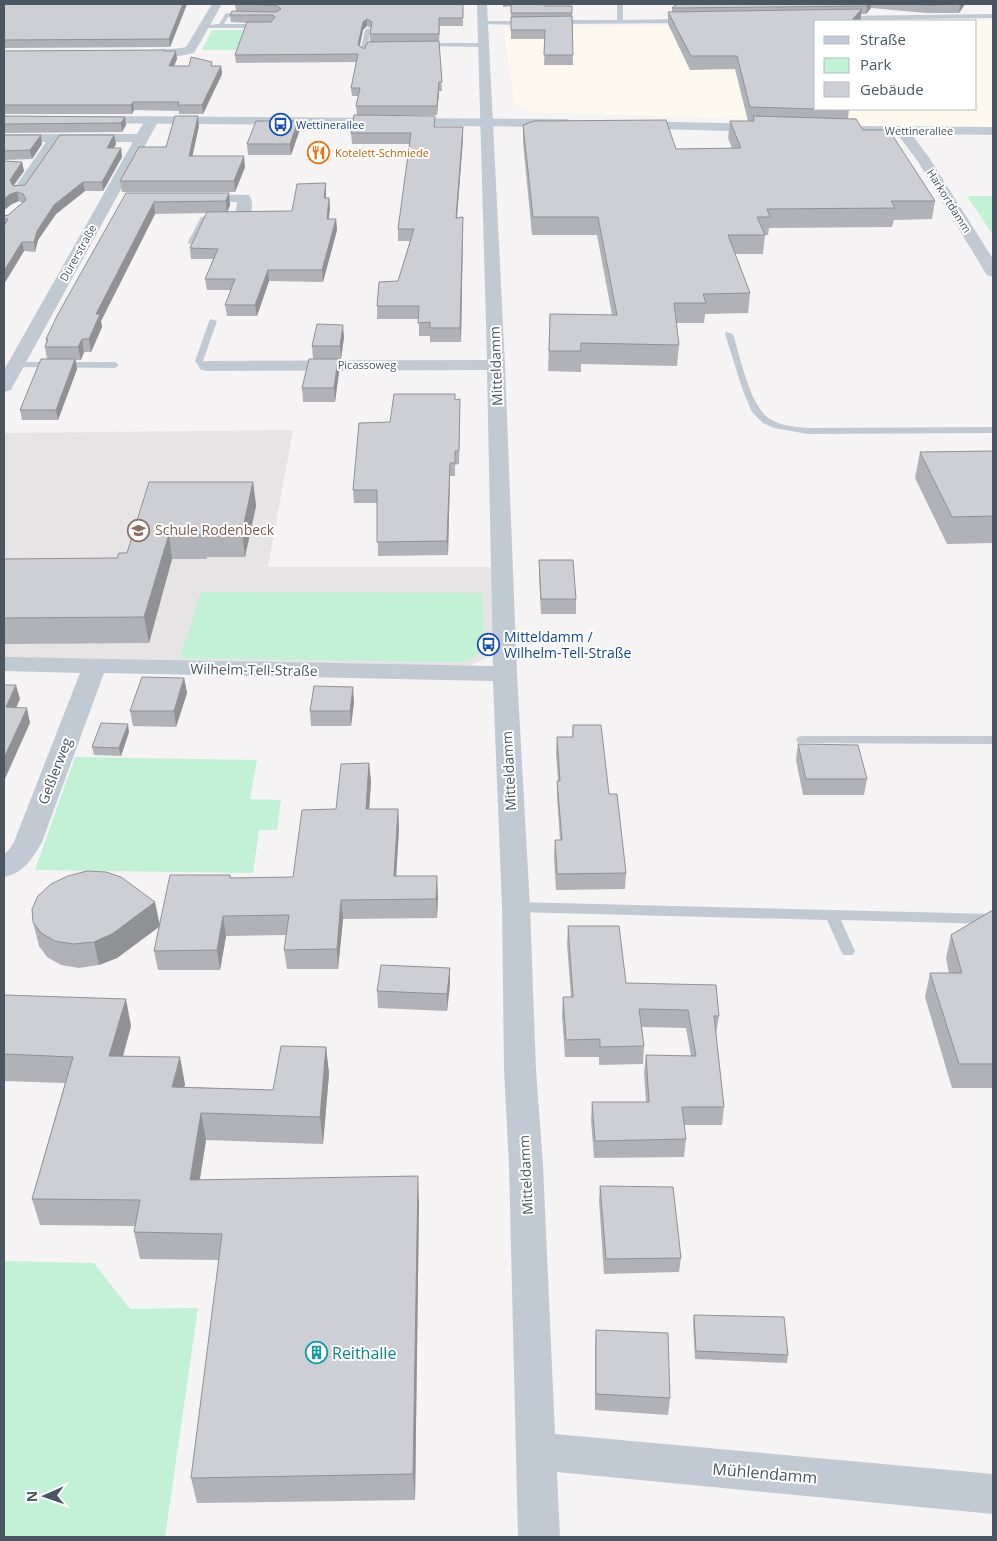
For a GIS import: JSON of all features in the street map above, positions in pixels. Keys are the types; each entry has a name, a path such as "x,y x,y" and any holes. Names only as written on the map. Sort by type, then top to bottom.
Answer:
{"street":[{"path":"132,54 183,53 190,50 217,4"},
{"name":"Mitteldamm","path":"482,4 496,365 505,674 516,907 520,1070 526,1165 539,1537"},
{"path":"78,120 583,124"},
{"name":"Dürerstraße","path":"4,386 152,120"},
{"path":"612,124 777,128"},
{"name":"Wettinerallee","path":"835,130 902,132 993,131"},
{"name":"Harkortdamm","path":"902,132 923,159 993,272"},
{"path":"4,138 141,138"},
{"path":"20,190 56,138"},
{"path":"20,165 37,165"},
{"path":"175,198 244,198 236,215"},
{"path":"107,199 126,199"},
{"name":"Picassoweg","path":"207,366 496,365"},
{"name":"Wilhelm-Tell-Straße","path":"4,664 505,674"},
{"name":"Geßlerweg","path":"4,868 19,856 28,842 95,666"},
{"name":"Mühlendamm","path":"536,1451 993,1494"}],"lane":[{"path":"620,4 620,22"},
{"path":"221,26 226,16 251,16"},
{"path":"836,18 993,16"},
{"path":"551,22 689,20"},
{"path":"483,23 532,23"},
{"path":"204,26 272,26"},
{"path":"363,53 368,30"},
{"path":"414,45 484,45"},
{"path":"365,46 375,46"},
{"path":"192,242 204,218 236,215"},
{"path":"207,366 200,363 199,360 213,322"},
{"path":"729,334 756,413 768,422 782,427 808,431 993,430"},
{"path":"15,365 115,365"},
{"path":"802,740 993,740"},
{"path":"516,907 993,919"},
{"path":"832,915 848,951"}],"shaded area":[{"path":"977,21 993,21 993,127 915,128 534,112 514,103 503,28 814,23 814,110 977,110"},
{"name":"Schule Rodenbeck","path":"293,430 268,567 491,567 493,647 486,658 471,665 456,667 4,658 4,433"}],"green space":[{"path":"212,30 261,30 253,50 202,50"},
{"path":"967,196 993,196 993,232 991,232"},
{"path":"201,592 482,593 484,647 473,657 459,662 180,658"},
{"path":"75,757 257,760 250,799 281,800 277,830 259,830 253,873 35,870"},
{"path":"4,1261 94,1263 130,1309 198,1308 165,1537 4,1537"}],"building":[{"path":"4,4 183,4 169,39 4,40"},
{"path":"235,4 463,4 463,18 439,18 439,34 370,34 372,22 367,19 363,22 358,45 364,49 368,42 439,41 442,82 439,82 437,106 356,106 360,88 351,88 358,54 235,55 247,22 271,22 275,17 273,15 230,15 232,11 276,12 281,9 276,5"},
{"path":"511,4 572,6 572,13 511,13"},
{"path":"677,4 869,4 867,6 672,8"},
{"path":"917,4 960,4 928,5"},
{"path":"862,9 852,20 814,20 814,109 750,107 737,56 691,56 668,12"},
{"path":"572,16 573,55 544,55 545,30 511,30 511,17"},
{"path":"4,51 176,51 169,66 189,66 191,57 212,62 211,66 221,66 202,105 178,105 179,102 133,102 131,105 4,105"},
{"path":"354,115 435,116 434,127 463,127 456,218 463,217 460,328 430,328 430,322 418,323 419,306 377,306 379,282 398,281 414,229 398,229 411,133 351,133"},
{"path":"4,116 125,117 121,123 4,124"},
{"path":"175,116 198,116 189,156 244,156 234,181 120,181 139,147 166,147"},
{"path":"753,116 856,119 863,130 889,130 935,201 891,201 895,208 767,209 770,217 757,217 765,235 728,235 750,293 703,294 706,303 674,303 679,345 581,343 581,351 549,351 550,314 617,315 598,217 533,217 523,125 534,121 666,120 676,149 741,148 730,121 754,121"},
{"path":"256,121 298,121 290,144 247,144"},
{"path":"4,135 41,135 30,150 4,151"},
{"path":"60,135 114,135 107,148 121,148 102,182 83,182 54,205 37,231 34,242 22,242 4,271 4,226 8,219 4,219 4,216 8,215 26,200 23,194 17,192 10,194 4,199 4,161 22,162 10,180 13,186 25,185"},
{"path":"326,183 324,198 329,198 327,219 336,219 322,270 268,270 255,305 225,305 235,279 205,279 218,249 190,248 207,212 292,211 297,184"},
{"path":"126,193 229,193 226,201 154,202 96,314 100,314 89,339 82,339 78,347 45,347 48,339 46,339 58,314"},
{"path":"317,324 343,325 340,346 312,346"},
{"path":"41,359 75,359 56,410 20,410"},
{"path":"309,359 338,359 334,388 302,388"},
{"path":"394,394 455,394 455,400 460,399 459,451 455,451 455,463 450,463 447,541 377,542 377,490 353,490 359,423 390,422"},
{"path":"993,451 993,516 952,517 920,452"},
{"path":"149,482 253,482 242,532 169,534 144,617 4,618 4,559 117,558 119,553 127,553"},
{"path":"539,560 573,560 576,599 541,599"},
{"path":"142,677 184,678 174,711 130,711"},
{"path":"4,685 16,685 6,707 27,708 4,758"},
{"path":"314,686 353,687 350,711 310,711"},
{"path":"101,723 128,724 119,748 92,747"},
{"path":"573,725 601,725 609,794 617,794 626,873 557,874 555,840 562,840 557,781 560,781 557,737 573,737"},
{"path":"798,744 858,745 867,779 806,779"},
{"path":"369,763 366,809 398,809 394,876 437,876 436,899 341,900 337,949 284,950 289,915 223,916 217,950 154,951 170,875 230,875 230,878 293,877 302,810 336,809 341,764"},
{"path":"87,871 106,872 121,877 155,902 112,934 94,942 73,944 55,941 41,933 33,922 32,909 38,896 51,884 68,876"},
{"path":"993,910 993,1064 959,1064 930,973 962,973 951,935"},
{"path":"568,926 619,926 626,983 716,985 719,1016 714,1016 724,1107 682,1107 686,1139 595,1141 592,1102 649,1102 646,1055 696,1056 688,1010 639,1009 644,1046 600,1047 600,1039 566,1040 563,997 573,997"},
{"path":"381,965 450,968 447,994 377,991"},
{"path":"4,995 126,999 109,1056 180,1057 172,1087 273,1090 281,1046 326,1047 320,1117 201,1113 190,1180 418,1176 413,1474 191,1478 222,1234 134,1232 140,1200 32,1199 73,1057 4,1054"},
{"path":"600,1186 673,1187 681,1258 606,1259"},
{"path":"694,1315 784,1317 788,1355 696,1351"},
{"path":"596,1330 668,1333 670,1398 596,1394"}],"place":[{"name":"Wettinerallee","path":"280,125"},
{"name":"Kotelett-Schmiede","path":"319,153"},
{"name":"Schule Rodenbeck","path":"139,530"},
{"name":"Mitteldamm / Wilhelm-Tell-Straße","path":"488,645"},
{"name":"Reithalle","path":"316,1353"}]}
